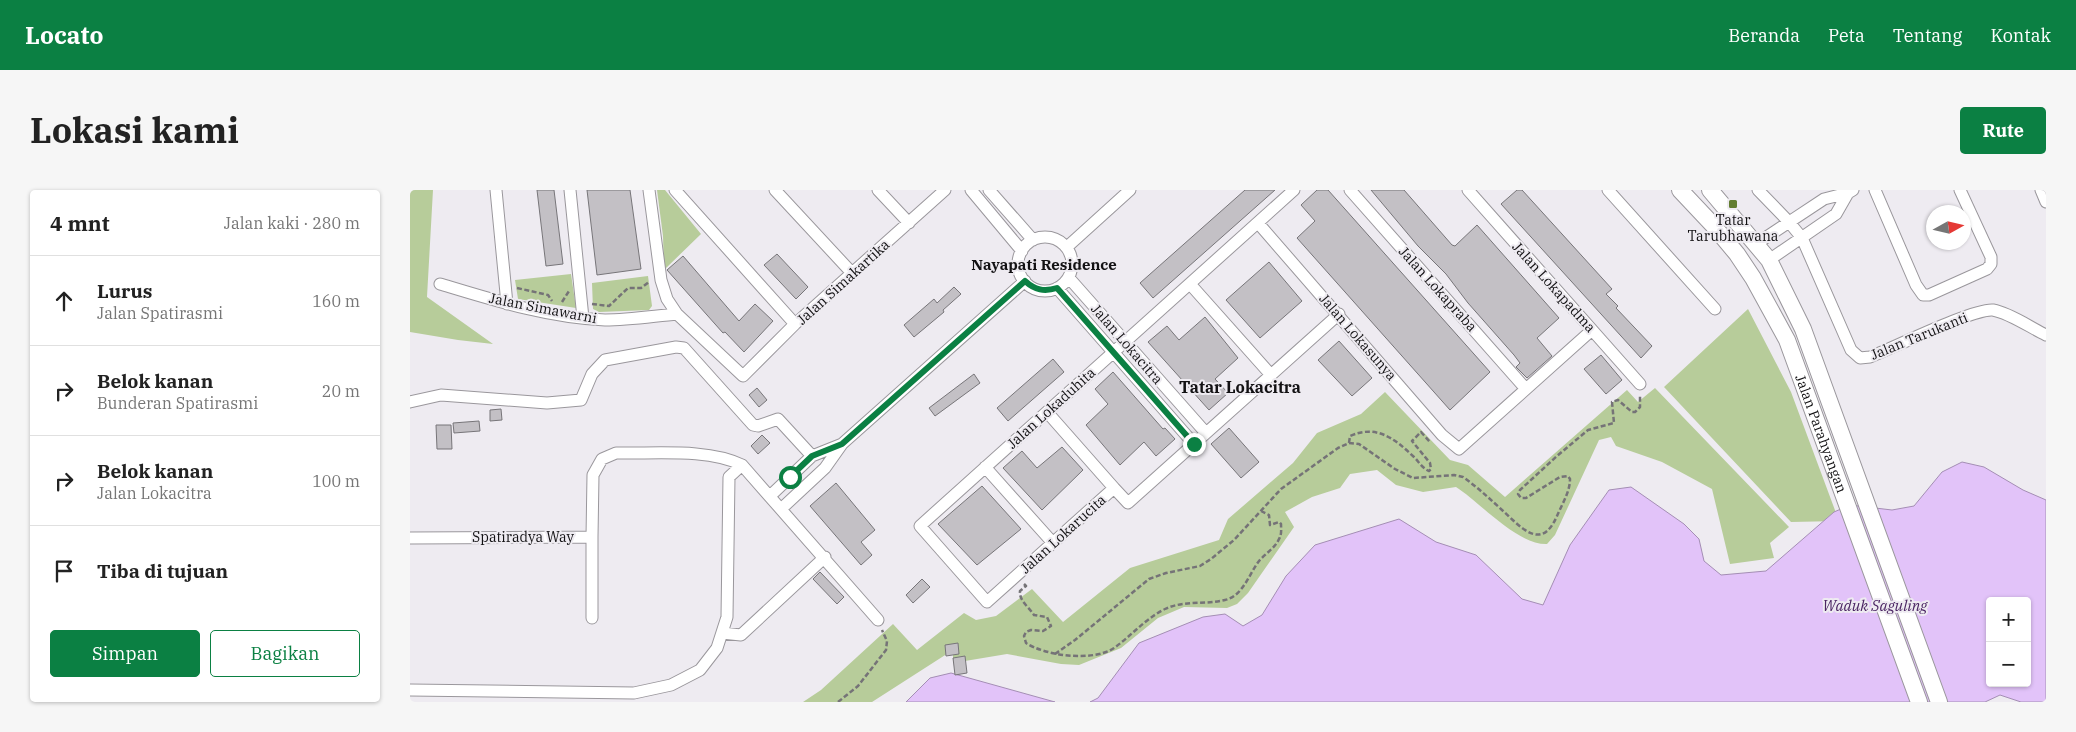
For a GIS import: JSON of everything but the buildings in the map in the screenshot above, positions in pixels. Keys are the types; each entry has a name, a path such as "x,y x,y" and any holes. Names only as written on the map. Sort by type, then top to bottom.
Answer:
{"main road":[{"name":"Jalan Parahyangan","path":"1680,190 1712,224 1753,278 1787,340 1800,371 1919,702"},
{"name":"Jalan Parahyangan","path":"1710,190 1769,260 1792,307 1817,364 1939,702"}],"street":[{"path":"496,190 507,304"},
{"path":"570,190 583,318"},
{"path":"649,190 662,280 667,299 677,314"},
{"path":"675,190 795,324"},
{"path":"775,190 852,274"},
{"path":"878,190 909,223"},
{"name":"Jalan Simakartika","path":"677,314 743,376 795,324 945,190"},
{"path":"971,190 1022,251"},
{"path":"989,190 1033,240"},
{"path":"1066,247 1130,190"},
{"name":"Jalan Lokaduhita","path":"987,602 920,526 1294,190"},
{"name":"Jalan Lokapraba","path":"1350,190 1526,389"},
{"name":"Jalan Lokapadma","path":"1468,190 1640,384"},
{"path":"1608,190 1714,308"},
{"path":"1758,190 1802,238"},
{"path":"1875,190 1916,285 1923,295 1930,295 1987,269 1992,264 1992,257 1960,190"},
{"path":"2041,190 2046,202"},
{"path":"1756,244 1824,199 1851,192"},
{"path":"1769,260 1836,214 1851,192"},
{"name":"Jalan Lokasunya","path":"1258,223 1339,314 1442,435 1459,449 1526,389"},
{"path":"1047,236 1061,242 1066,247 1072,263 1069,278 1057,288 1036,289 1025,281 1019,267 1022,251 1033,240 1047,236"},
{"name":"Jalan Tarukanti","path":"1802,238 1851,350 1860,358 1870,357 1974,313 1993,310 2016,319 2046,335"},
{"name":"Jalan Lokacitra","path":"1069,278 1206,433"},
{"path":"781,509 825,468 842,444 1025,281"},
{"name":"Jalan Simawarni","path":"440,284 507,304 583,318 607,320 677,314"},
{"path":"1190,284 1271,375"},
{"name":"Jalan Lokacitra","path":"1057,288 1194,444"},
{"name":"Jalan Lokarucita","path":"987,602 1114,488 1128,503 1339,314"},
{"path":"1526,389 1592,330"},
{"path":"410,402 440,395 547,403 581,400 592,374 605,360 676,347 684,348 753,425 758,426 778,419 812,456"},
{"path":"1047,412 1114,488"},
{"path":"770,496 812,456 842,444"},
{"name":"Spatiradya Way","path":"410,538 592,537 593,475 602,459 616,453 713,454 729,458 742,465"},
{"path":"410,690 634,693 670,685 700,670 717,648 727,617 729,477 742,465 878,620"},
{"path":"985,467 1053,543"},
{"path":"592,537 592,618"},
{"path":"722,633 741,635 825,558"}],"path":[{"path":"505,288 548,295 556,304 563,302 570,290 598,306 609,306 628,288 641,288 648,282 662,280"},
{"path":"1055,654 1150,579 1166,573 1200,566 1211,559 1234,540 1281,489 1338,448 1350,443 1359,444 1395,469 1413,478 1463,477 1525,532 1541,534 1550,530 1566,496 1570,479 1568,476 1560,477 1526,498 1521,498 1518,494 1520,490 1556,456 1588,430 1614,423 1612,402 1618,400 1632,412 1638,410 1641,405 1640,384"},
{"path":"1350,443 1350,436 1359,432 1371,430 1384,434 1408,452 1424,469 1429,471 1431,469 1430,463 1412,440 1420,432 1431,443 1442,435"},
{"path":"1017,576 1026,586 1020,591 1022,602 1027,605 1034,615 1048,617 1051,626 1044,631 1031,630 1026,632 1024,636 1026,643 1055,654 1086,656 1107,652 1152,617 1167,608 1194,602 1226,600 1235,595 1280,538 1282,531 1279,522 1270,525 1268,515 1260,511"},
{"path":"838,702 858,686 886,650 887,641 878,620"}],"green space":[{"path":"410,190 433,190 427,297 493,344 410,332"},
{"path":"657,190 665,190 701,234 664,270 663,236"},
{"path":"571,274 576,308 518,299 515,280"},
{"path":"648,276 652,306 649,310 599,312 593,309 592,283"},
{"path":"1748,309 1791,392 1839,521 1791,522 1664,387"},
{"path":"1655,388 1789,527 1770,543 1774,558 1730,564 1712,489 1662,462 1616,446 1611,437 1599,440 1555,535 1547,544 1524,538 1512,531 1456,487 1423,492 1396,485 1377,470 1350,474 1340,488 1312,497 1285,512 1294,527 1248,593 1237,604 1227,608 1184,607 1158,618 1121,648 1079,665 1061,664 1007,654 953,663 953,650 872,702 803,702 821,690 893,624 917,650 964,613 976,620 996,616 1032,589 1063,622 1130,568 1219,540 1228,519 1293,463 1317,433 1361,414 1385,392 1450,460 1468,465 1505,497 1627,390 1638,402"}],"water":[{"name":"Waduk Saguling","path":"1962,462 1984,467 2023,490 2046,500 2046,702 2021,702 2000,695 1985,702 1090,702 1098,698 1139,643 1203,617 1225,614 1243,626 1262,615 1286,576 1315,545 1399,519 1436,542 1476,555 1522,599 1543,605 1570,545 1609,490 1631,487 1684,524 1699,539 1704,561 1721,575 1766,571 1834,512 1850,505 1892,510 1914,506 1942,472"},
{"path":"951,673 1055,702 906,702 930,678"}],"place":[{"name":"Tatar Tarubhawana","path":"1733,204"}],"district":[{"name":"Nayapati Residence","path":"1044,264"},
{"name":"Tatar Lokacitra","path":"1240,387"}],"route":[{"path":"790,477 812,456 842,444 1025,281 1036,289 1050,290 1057,288 1194,444"}]}
